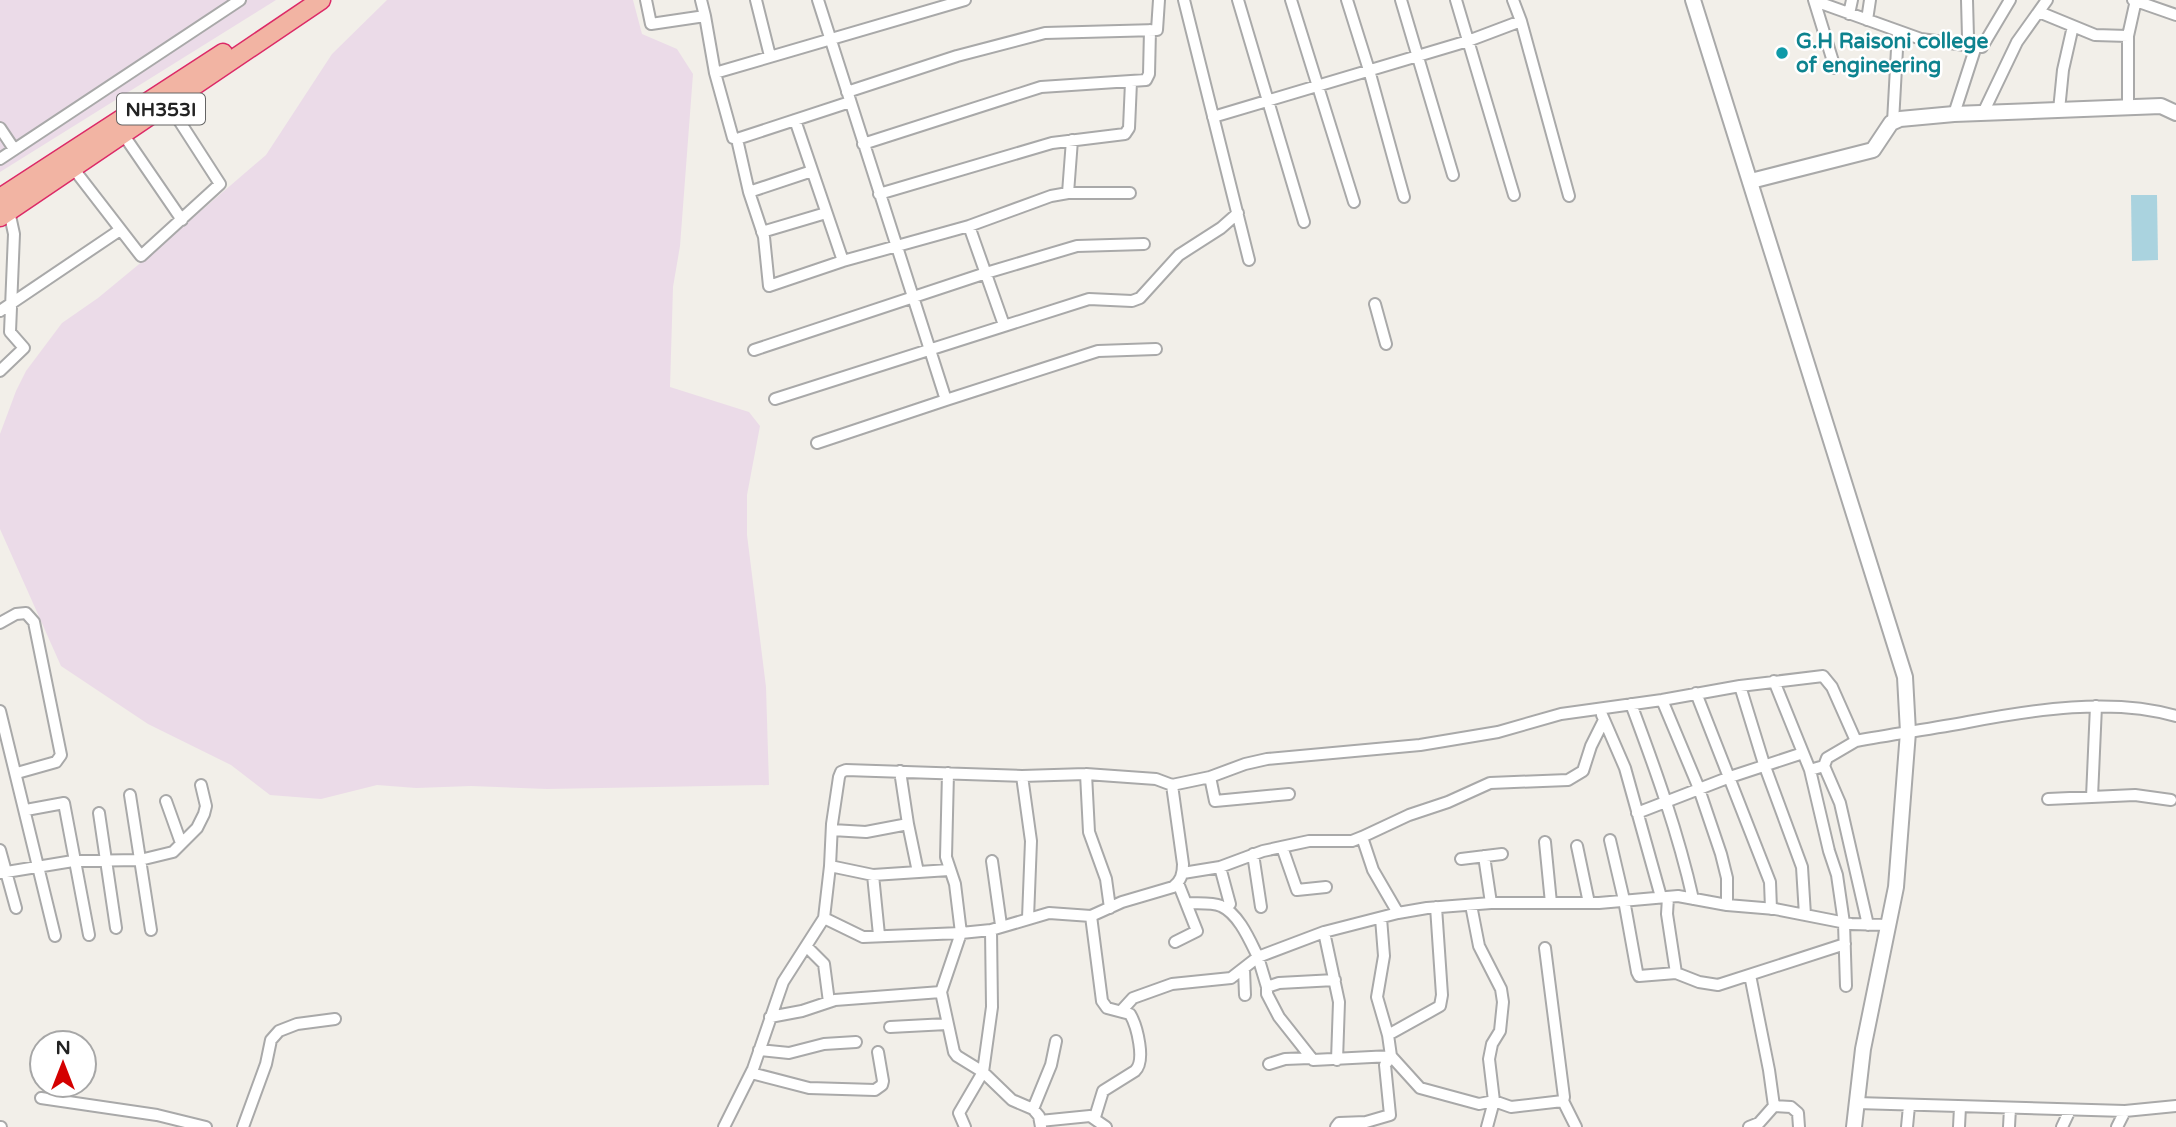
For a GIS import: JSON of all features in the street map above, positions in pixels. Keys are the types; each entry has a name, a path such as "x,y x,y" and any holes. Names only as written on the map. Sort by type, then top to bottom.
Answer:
{"highway":[{"name":"NH353I","path":"3,209 306,0"},
{"name":"NH353I","path":"3,209 73,168 169,105 321,0"}],"street":[{"path":"218,0 225,10"},
{"path":"0,159 240,0"},
{"path":"646,0 652,24 705,16"},
{"path":"701,0 715,73 733,138 737,139 749,192 762,232 769,286 843,261 969,226 1051,196 1068,193 1130,193"},
{"path":"756,0 770,56"},
{"path":"818,0 946,400"},
{"path":"715,73 965,0"},
{"path":"737,139 795,120 957,55 1045,33 1159,29 1159,0"},
{"path":"1184,0 1249,260"},
{"path":"1238,0 1304,222"},
{"path":"1291,0 1354,202"},
{"path":"1347,0 1405,197"},
{"path":"1401,0 1453,175"},
{"path":"1456,0 1514,195"},
{"path":"1513,0 1569,196"},
{"path":"1693,0 1905,677 1908,732 1896,887 1863,1049 1854,1127"},
{"path":"1849,14 1852,0"},
{"path":"1867,20 1870,0"},
{"path":"1967,0 1968,37 1974,46"},
{"path":"1816,1 1921,39 1982,47 2010,0"},
{"path":"1983,113 2010,54 2047,0"},
{"path":"2128,107 2128,36 2135,0 2176,15"},
{"path":"1816,1 1835,68"},
{"path":"2039,12 2098,36 2128,36"},
{"path":"1213,117 1468,41 1521,22"},
{"path":"2059,110 2061,82 2073,26"},
{"path":"863,144 1041,87 1146,80 1150,30"},
{"path":"1751,181 1873,149 1893,121 1898,31"},
{"path":"1954,114 1974,46"},
{"path":"880,194 1016,153 1072,140 1122,135 1128,132 1131,82"},
{"path":"73,168 141,256 220,183 169,105"},
{"path":"1893,121 1954,114 2161,106 2176,113"},
{"path":"795,120 843,261"},
{"path":"0,128 14,149"},
{"path":"123,134 182,220"},
{"path":"1068,193 1072,140"},
{"path":"749,192 812,171"},
{"path":"0,371 24,348 10,332 14,234 3,209"},
{"path":"762,232 826,213"},
{"path":"775,399 1089,299 1132,301 1140,298 1179,255 1221,228 1238,213"},
{"path":"969,226 1004,325"},
{"path":"0,311 120,230"},
{"path":"754,350 986,273 1077,246 1144,244"},
{"path":"1374,304 1387,344"},
{"path":"817,443 1098,351 1156,349"},
{"path":"0,623 20,612 26,613 34,622 61,755 56,762 16,773"},
{"path":"724,1127 751,1073 786,976 824,918 831,866 832,830 841,772 900,771 1021,776 1086,774 1156,779 1172,785 1210,777 1267,759 1420,745 1498,732 1561,714 1602,715 1631,704 1740,685 1823,676 1832,687 1856,741"},
{"path":"1774,681 1810,770 1829,851 1838,875 1844,923 1846,986"},
{"path":"1740,685 1764,766 1801,867 1805,915"},
{"path":"1696,693 1770,882 1771,909"},
{"path":"1662,700 1699,789 1727,878 1727,905"},
{"path":"1631,704 1667,802 1693,899"},
{"path":"2092,797 2096,706"},
{"path":"1868,925 1840,803 1824,766 1827,758 1856,741 2024,712 2096,706 2163,712 2176,716"},
{"path":"0,711 55,936"},
{"path":"1602,715 1625,768 1664,897 1676,973"},
{"path":"824,918 863,937 961,933 996,928 1049,913 1091,916 1173,887 1180,878 1254,855 1309,841 1352,841 1362,838 1409,815 1448,802 1490,783 1568,780 1583,771 1602,715"},
{"path":"1637,813 1802,753"},
{"path":"1810,770 1824,766"},
{"path":"900,771 918,872"},
{"path":"948,774 946,858 955,884 961,933 941,992 952,1047 957,1056 983,1072 1012,1100 1033,1109 1041,1124 1085,1116 1095,1117 1106,1127"},
{"path":"1086,774 1089,832 1106,879 1110,908"},
{"path":"1021,776 1031,841 1028,918"},
{"path":"1210,777 1215,801 1289,794"},
{"path":"3,873 73,861 140,860 173,852 197,828 204,814 206,806 201,785"},
{"path":"1172,785 1180,878 1197,931 1175,942"},
{"path":"130,795 151,930"},
{"path":"2048,799 2135,795 2171,800"},
{"path":"166,801 181,843"},
{"path":"26,810 64,803 89,934"},
{"path":"99,813 116,928"},
{"path":"832,830 866,832 908,824"},
{"path":"1362,838 1373,870 1398,914"},
{"path":"1611,840 1639,976 1676,973 1699,982 1718,985 1845,944"},
{"path":"1545,842 1550,903"},
{"path":"1577,846 1589,903"},
{"path":"1282,847 1297,890 1326,887"},
{"path":"0,850 3,873 16,908"},
{"path":"1461,859 1502,854"},
{"path":"1254,855 1261,907"},
{"path":"1484,856 1491,903"},
{"path":"964,1127 959,1113 983,1072 992,1007 996,928 992,861"},
{"path":"831,866 873,875 948,870"},
{"path":"1220,867 1230,904"},
{"path":"873,875 879,935"},
{"path":"1122,1010 1133,998 1172,984 1226,979 1258,957 1324,932 1436,907 1491,903 1589,903 1664,897 1771,909 1844,923 1888,925"},
{"path":"1186,903 1216,905 1226,909 1238,922 1258,957 1267,994 1279,1017 1303,1045 1310,1058"},
{"path":"1471,905 1479,946 1500,989 1503,1002 1500,1031 1492,1044 1489,1059 1494,1101 1487,1127"},
{"path":"1388,1035 1440,1006 1442,995 1436,907"},
{"path":"1091,916 1101,1001 1107,1008 1130,1014 1140,1058 1139,1068 1103,1091 1095,1117"},
{"path":"1381,918 1384,956 1377,997 1391,1056 1420,1088 1479,1104 1494,1101 1511,1107 1563,1101"},
{"path":"1324,932 1339,1003 1337,1060"},
{"path":"807,947 824,964 829,1003"},
{"path":"1545,948 1563,1101 1576,1127"},
{"path":"1244,969 1245,995"},
{"path":"1750,975 1774,1107"},
{"path":"1267,987 1279,983 1335,980"},
{"path":"769,1017 802,1012 829,1003 941,992"},
{"path":"243,1127 271,1040 279,1031 297,1024 335,1019"},
{"path":"890,1027 947,1024"},
{"path":"1033,1109 1051,1065 1056,1041"},
{"path":"759,1050 789,1053 824,1044 856,1042"},
{"path":"751,1073 809,1088 879,1089 883,1081 878,1052"},
{"path":"1269,1064 1289,1059 1310,1058 1316,1061 1391,1056"},
{"path":"1336,1127 1339,1123 1366,1122 1390,1115 1385,1065 1391,1056"},
{"path":"48,1099 157,1115 206,1127"},
{"path":"1857,1103 2125,1111 2176,1106"},
{"path":"1907,1127 1909,1106"},
{"path":"1749,1127 1759,1122 1774,1107 1791,1107 1798,1113 1799,1127"},
{"path":"1959,1127 1960,1107"},
{"path":"2009,1127 2010,1108"},
{"path":"2062,1127 2070,1110"},
{"path":"2117,1127 2125,1111"}],"shaded area":[{"path":"0,0 276,0 0,172"},
{"path":"387,0 633,0 642,34 677,49 693,74 680,246 673,287 670,387 749,412 760,426 747,495 747,535 766,687 769,785 547,789 377,785 321,799 270,795 231,765 148,724 61,666 0,529 0,434 16,391 26,371 62,323 98,298 266,155 332,54"}],"water":[{"path":"2131,195 2157,195 2158,260 2132,261"}],"place":[{"name":"G.H Raisoni college of engineering","path":"1782,53"}]}
